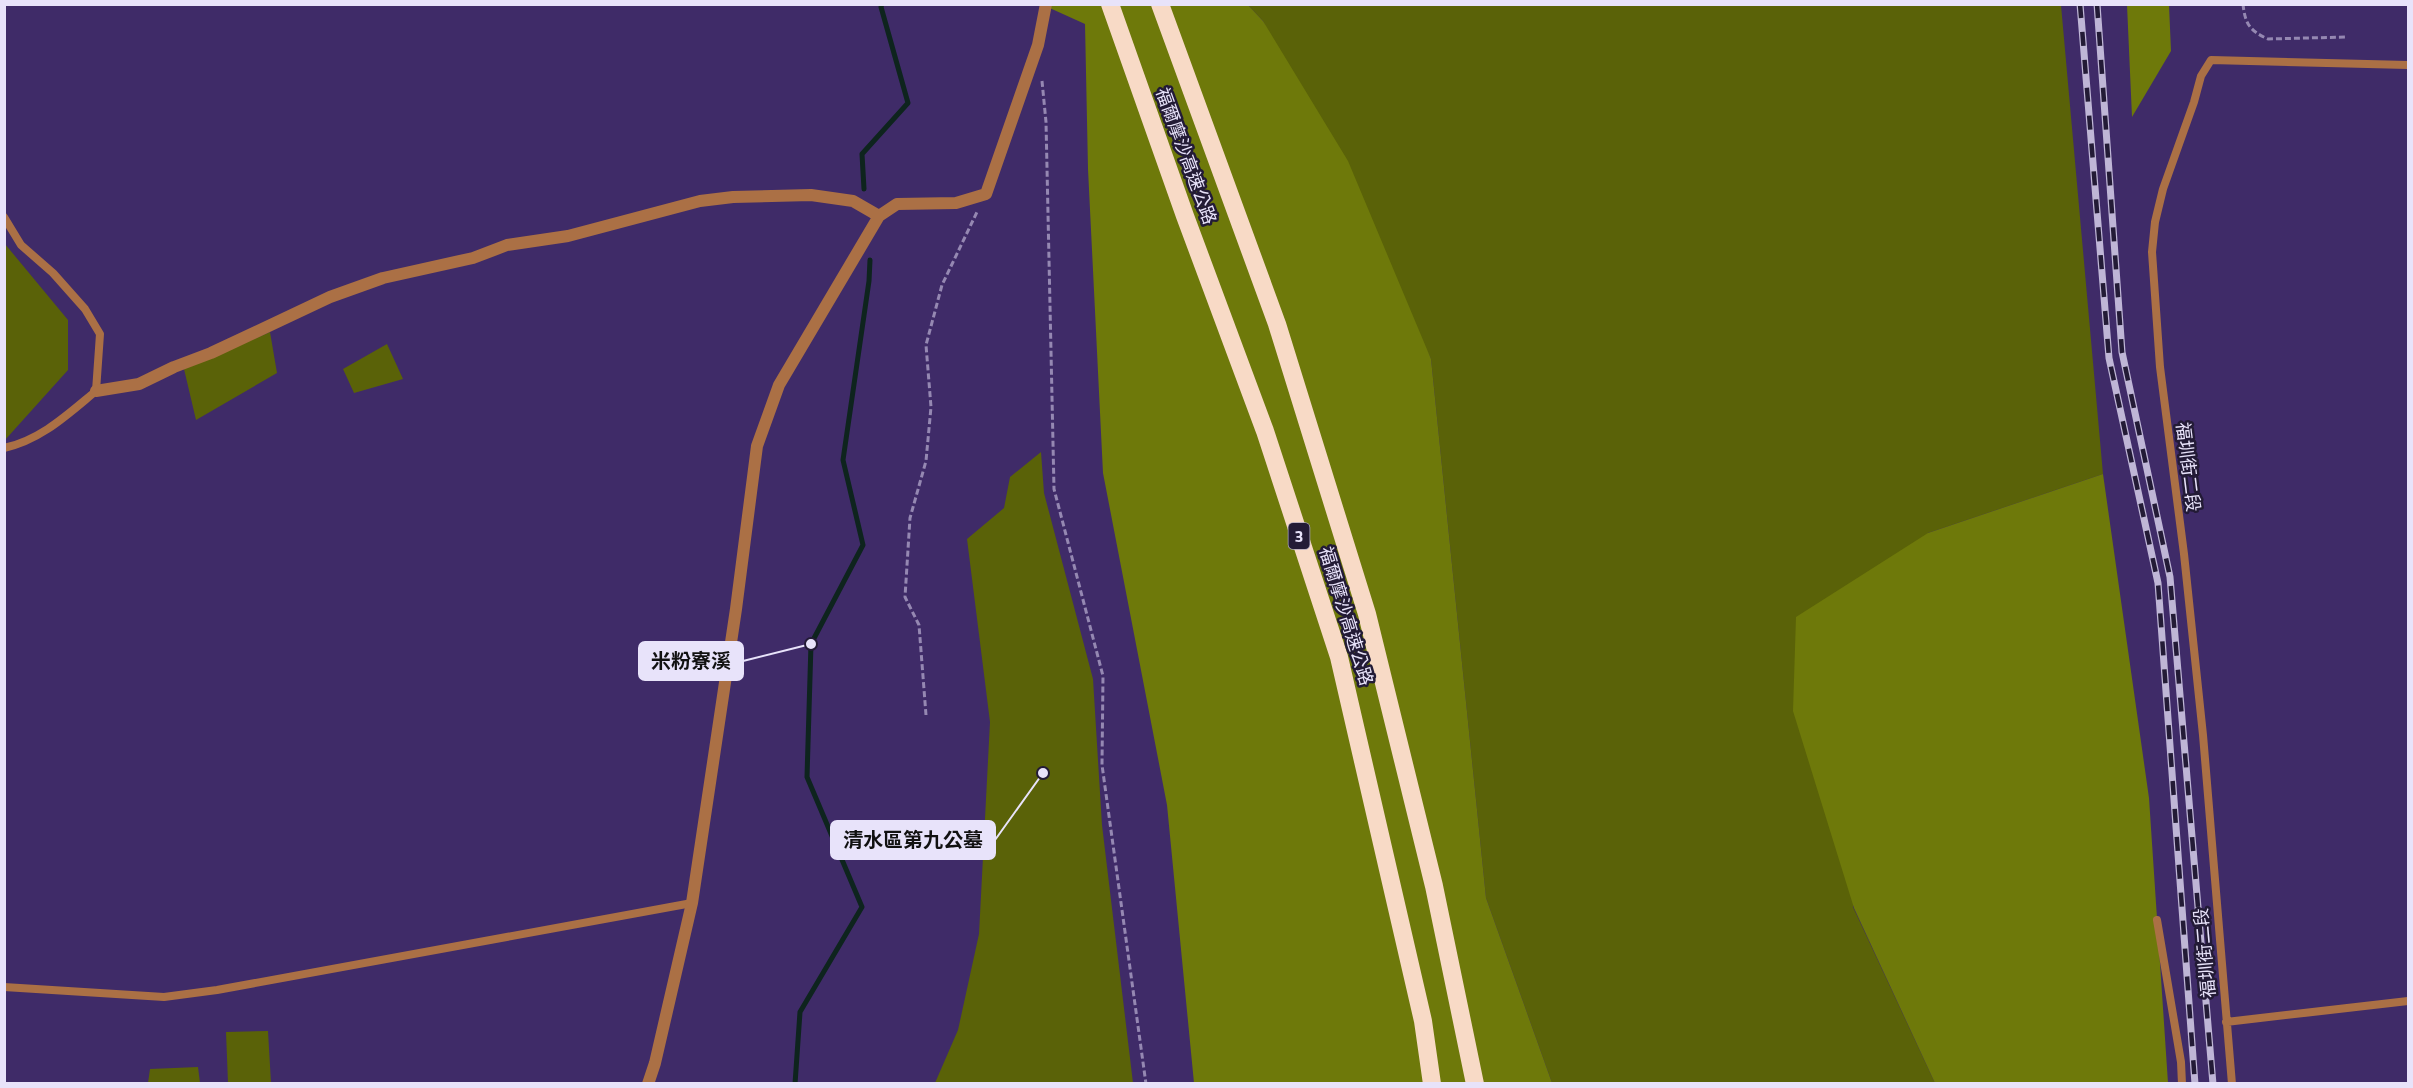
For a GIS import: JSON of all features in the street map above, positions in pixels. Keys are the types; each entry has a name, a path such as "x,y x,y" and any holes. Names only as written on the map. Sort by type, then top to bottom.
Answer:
{"highway":[{"name":"福爾摩沙高速公路","path":"1110,4 1185,216 1265,431 1339,657 1423,1021 1432,1083"},
{"name":"福爾摩沙高速公路","path":"1160,4 1277,324 1367,614 1434,886 1475,1083"}],"street":[{"path":"648,1083 655,1064 692,903 734,621 757,446 779,385 879,216 897,204 956,203 986,194 1038,45 1046,4"},
{"path":"96,391 139,384 330,297 383,278 473,258 507,245 568,236 700,201 734,197 811,195 853,201 879,216"}],"lane":[{"name":"福圳街二段","path":"2232,1083 2203,735 2160,367 2152,252 2155,222 2163,189 2201,76 2211,60 2409,65"},
{"path":"4,217 21,245 53,273 85,309 100,334 96,391 50,429 22,444 4,448"},
{"path":"4,987 165,997 218,990 692,903"},
{"path":"2157,920 2181,1062 2182,1083"},
{"path":"2226,1022 2409,1001"}],"path":[{"path":"2243,4 2244,20 2256,34 2268,39 2346,37"},
{"path":"1041,78 1046,122 1054,489 1103,676 1102,765 1146,1083"},
{"path":"926,716 919,625 905,597 910,518 926,461 931,407 926,345 942,285 986,194"}],"green space":[{"path":"1043,5 1248,5 1263,21 1348,161 1431,359 1486,898 1552,1083 1194,1083 1167,805 1103,473 1088,169 1085,24"},
{"path":"1248,5 2061,5 2103,474 1928,533 1853,907 1935,1083 1552,1083 1486,898 1431,359 1263,21"},
{"path":"2127,5 2169,5 2171,51 2132,117"},
{"path":"5,244 68,320 68,370 5,440"},
{"path":"270,332 277,373 196,420 184,369"},
{"path":"387,344 403,379 354,393 343,369"},
{"path":"1041,452 1044,493 1093,679 1102,825 1133,1083 935,1083 958,1030 979,934 990,722 967,539 1004,508 1010,477"},
{"path":"2103,474 2149,798 2168,1083 1935,1083 1854,908 1793,711 1796,617 1928,533"},
{"path":"268,1031 271,1083 228,1083 226,1032"},
{"path":"198,1067 200,1083 148,1083 150,1069"}],"waterway":[{"path":"864,189 862,154 908,103 882,4"},
{"path":"795,1084 800,1012 862,907 807,777 811,644 863,545 843,460 869,281 870,260"}],"railway":[{"path":"2080,4 2109,358 2158,583 2195,1084"},
{"path":"2097,4 2122,352 2170,577 2213,1084"}],"place":[{"name":"米粉寮溪","path":"811,644"},
{"name":"清水區第九公墓","path":"1043,773"}]}
